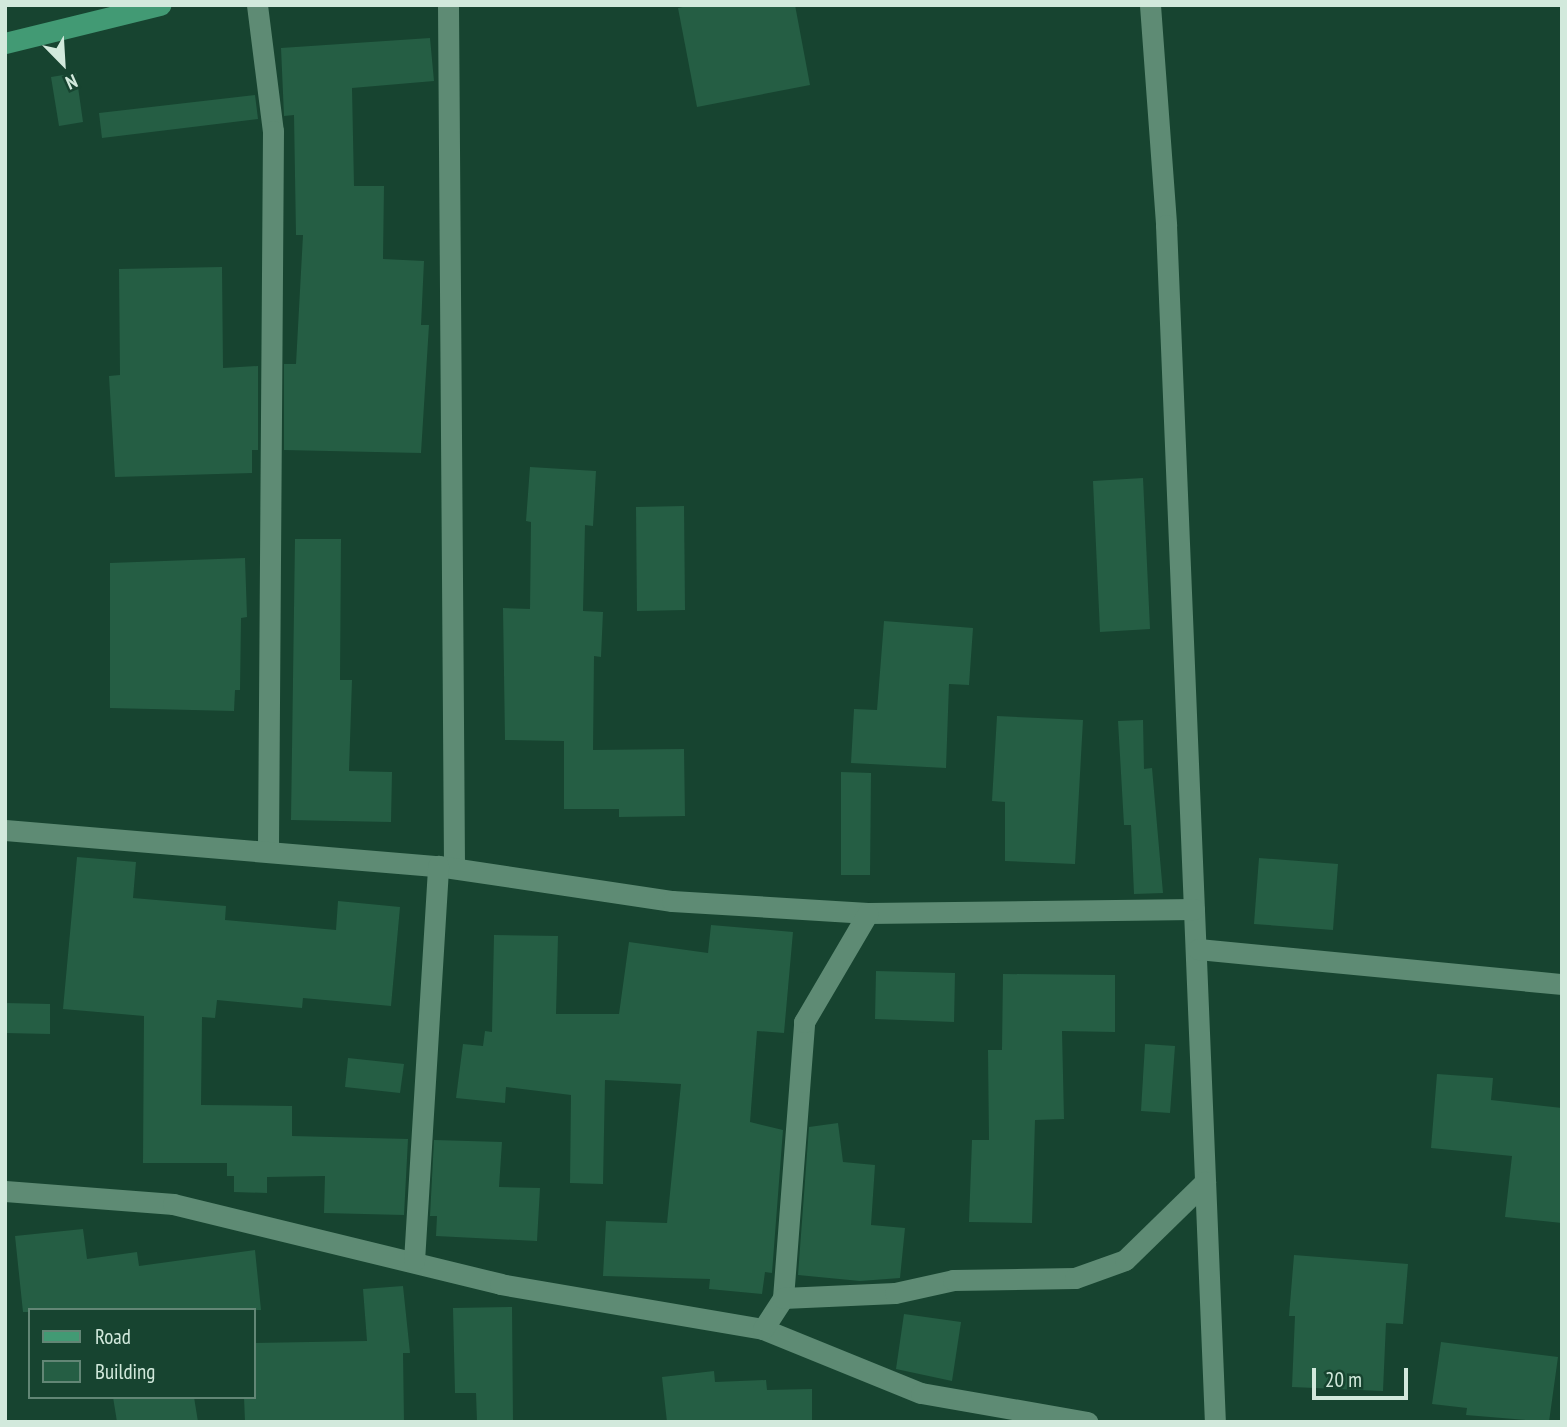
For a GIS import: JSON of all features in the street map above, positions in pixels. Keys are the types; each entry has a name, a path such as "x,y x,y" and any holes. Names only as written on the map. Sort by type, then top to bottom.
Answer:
{"main road":[{"path":"5,43 160,5"}],"street":[{"path":"257,5 273,131 268,850"},
{"path":"414,1261 446,867 448,5"},
{"path":"1150,5 1166,225 1194,909 1198,949 1215,1422"},
{"path":"5,830 446,867 672,901 867,913 1194,909"},
{"path":"762,1329 783,1297 804,1021 867,913"},
{"path":"1198,949 1562,984"},
{"path":"783,1297 895,1293 953,1280 1075,1279 1125,1260 1205,1182"},
{"path":"5,1191 173,1204 500,1284 762,1329 921,1393 1087,1422"}],"building":[{"path":"692,5 795,5 810,85 697,107 678,8"},
{"path":"430,38 434,81 352,88 354,186 384,186 383,259 424,261 421,325 429,325 421,453 284,450 284,364 296,364 303,235 296,235 294,115 284,116 281,48"},
{"path":"76,73 83,122 59,126 51,77"},
{"path":"255,95 258,119 102,138 99,113"},
{"path":"222,267 223,368 258,366 258,450 252,450 252,473 115,477 109,376 120,375 119,269"},
{"path":"530,467 596,471 593,526 585,525 583,611 603,612 601,657 594,656 593,750 684,749 685,816 619,817 619,809 564,809 564,741 505,740 503,608 530,609 531,522 526,521"},
{"path":"1143,478 1150,629 1100,632 1093,481"},
{"path":"684,506 685,610 637,611 636,507"},
{"path":"295,539 341,539 340,680 352,680 349,771 392,772 391,822 291,820"},
{"path":"245,558 247,617 241,618 240,690 235,690 234,711 110,708 110,563"},
{"path":"884,621 973,628 969,685 949,684 946,768 851,763 854,709 877,710"},
{"path":"997,716 1083,720 1075,864 1005,861 1005,802 992,801"},
{"path":"1143,720 1144,769 1152,768 1163,893 1134,894 1131,825 1124,825 1118,721"},
{"path":"841,772 871,773 870,875 841,875"},
{"path":"77,857 136,862 133,898 226,906 225,920 336,930 338,901 400,907 391,1006 303,998 302,1008 217,1000 215,1018 202,1017 201,1105 292,1106 292,1136 408,1139 404,1215 324,1213 325,1176 267,1177 267,1193 234,1192 234,1176 227,1176 227,1163 143,1163 144,1016 63,1009"},
{"path":"1259,858 1338,864 1333,930 1254,924"},
{"path":"711,925 793,932 784,1033 757,1031 750,1122 783,1130 772,1273 765,1272 762,1294 709,1289 710,1279 603,1276 606,1221 667,1223 681,1084 605,1080 603,1184 570,1183 571,1095 506,1087 505,1103 456,1098 463,1044 483,1046 485,1031 492,1032 494,935 558,936 556,1014 619,1014 629,942 708,953"},
{"path":"876,971 955,973 954,1022 875,1019"},
{"path":"1003,974 1115,975 1115,1032 1062,1031 1064,1119 1035,1120 1032,1223 969,1222 972,1140 989,1140 988,1050 1002,1050"},
{"path":"5,1003 50,1004 50,1034 5,1033"},
{"path":"1145,1044 1175,1046 1170,1113 1141,1111"},
{"path":"348,1058 404,1064 400,1093 345,1087"},
{"path":"1437,1074 1493,1078 1491,1100 1562,1108 1562,1223 1505,1217 1512,1156 1431,1148"},
{"path":"838,1123 843,1162 875,1165 871,1225 905,1228 900,1278 860,1281 798,1275 809,1127"},
{"path":"434,1140 502,1142 499,1187 540,1188 537,1241 436,1236 437,1216 430,1216"},
{"path":"83,1229 87,1259 137,1252 139,1266 255,1250 261,1310 28,1308 28,1312 23,1312 15,1236"},
{"path":"1294,1255 1408,1264 1403,1324 1386,1323 1383,1391 1292,1387 1295,1316 1289,1316"},
{"path":"403,1286 410,1353 403,1353 404,1422 245,1422 244,1399 256,1399 256,1343 367,1341 363,1289"},
{"path":"512,1307 513,1422 477,1422 476,1393 455,1393 453,1308"},
{"path":"904,1314 961,1322 952,1381 896,1369"},
{"path":"1441,1342 1558,1357 1549,1422 1466,1415 1467,1408 1432,1404"},
{"path":"714,1371 715,1382 766,1380 767,1390 812,1389 812,1422 667,1422 662,1377"},
{"path":"113,1399 194,1399 198,1422 117,1422"}]}
